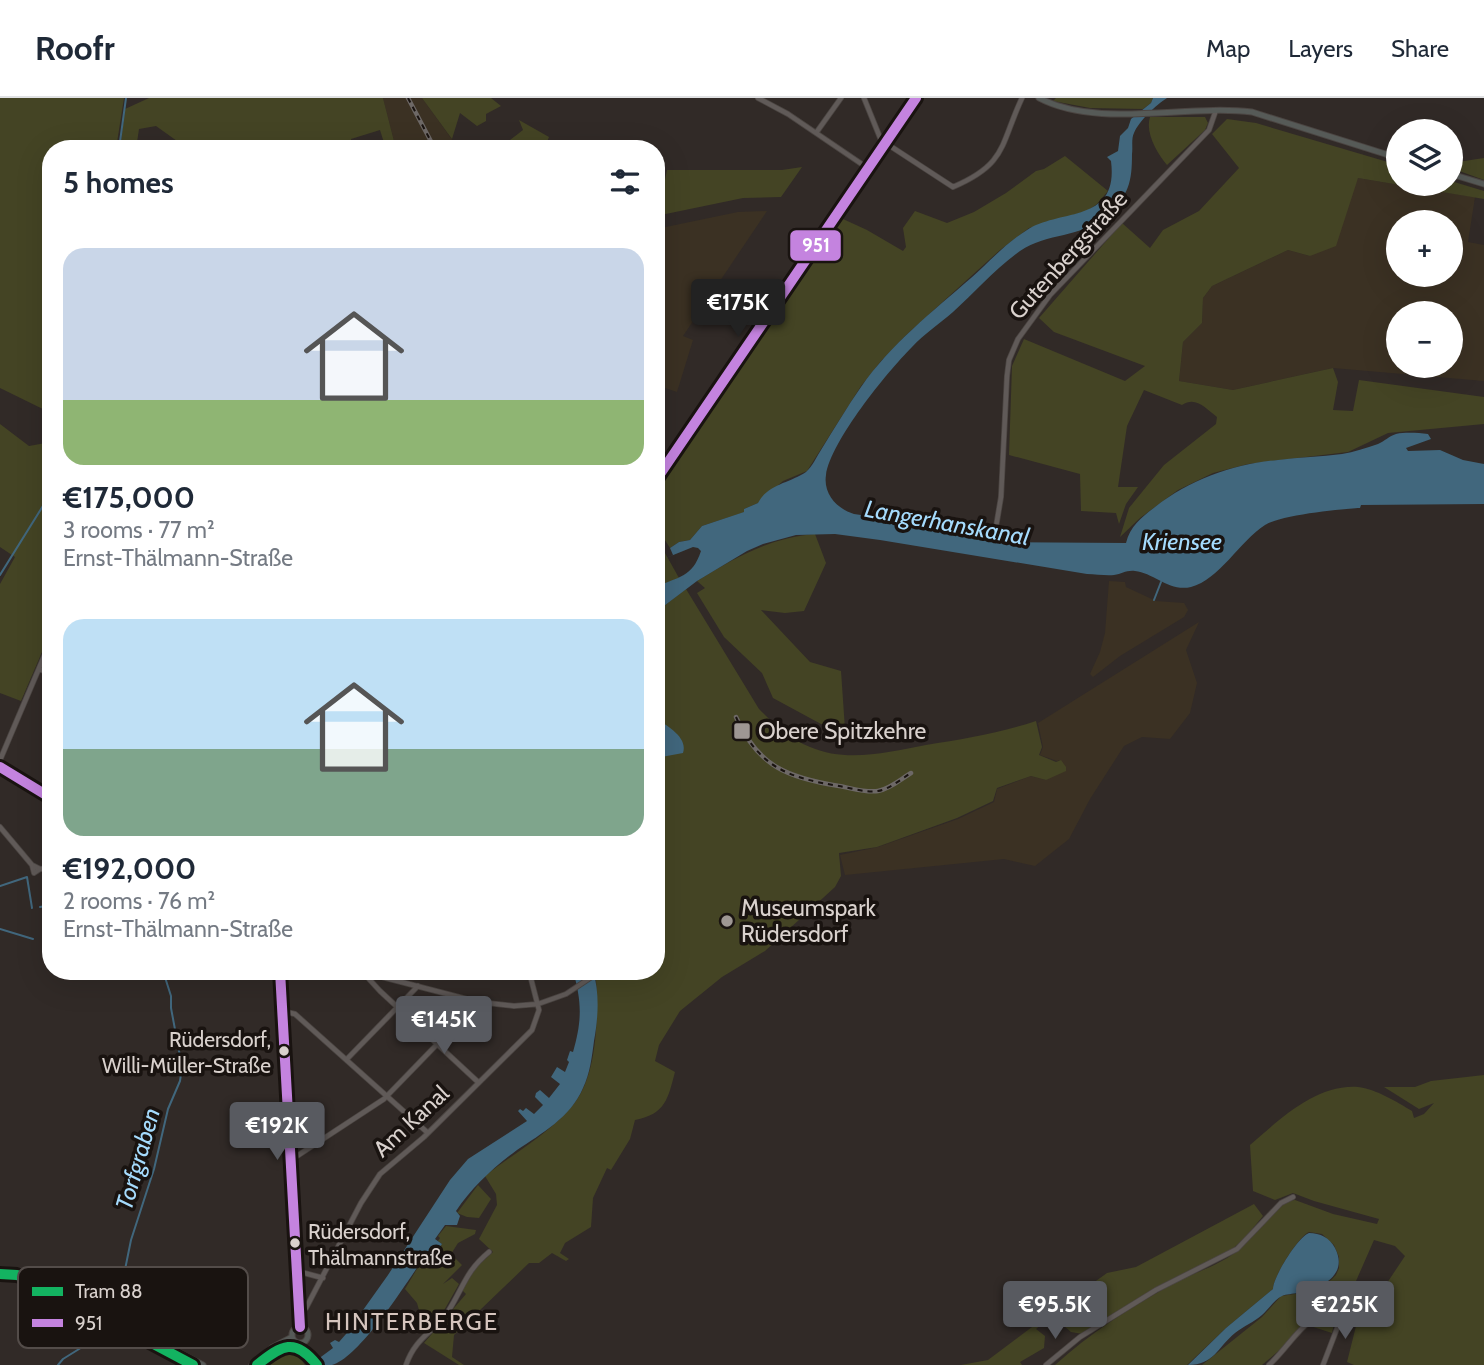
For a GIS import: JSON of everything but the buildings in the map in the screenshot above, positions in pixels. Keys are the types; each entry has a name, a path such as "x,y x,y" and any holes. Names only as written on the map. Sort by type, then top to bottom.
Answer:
{"main road":[{"path":"665,467 916,98"},
{"path":"1039,98 1069,110 1090,113 1216,110 1261,114 1386,154"},
{"path":"1463,178 1484,184"},
{"path":"280,980 300,1327"},
{"path":"0,1269 18,1271"},
{"path":"252,1365 273,1347 292,1337 294,1331 300,1327"},
{"path":"300,1327 305,1328 308,1335 307,1340 301,1344"},
{"path":"292,1337 295,1342 301,1344 313,1365"},
{"path":"171,1348 203,1365"}],"street":[{"path":"758,98 782,110 869,169"},
{"path":"816,133 841,98"},
{"path":"863,98 878,135 886,143 953,187 995,162 1005,144 1022,98"},
{"name":"Gutenbergstraße","path":"995,533 1001,497 1008,366 1018,339 1072,270 1209,130 1216,110"},
{"path":"0,760 42,662"},
{"path":"0,767 42,793"},
{"path":"0,827 32,865 34,873 42,869"},
{"path":"370,980 478,1082"},
{"path":"394,980 478,1002 514,1006 538,1004 575,989 588,980"},
{"path":"531,980 538,1004"},
{"path":"347,1059 418,986"},
{"path":"290,1157 297,1156 387,1096 478,1002"},
{"name":"Am Kanal","path":"299,1311 306,1308 361,1203 376,1180 428,1133 532,1030 537,1021 538,1004"},
{"path":"282,1011 295,1014 428,1133"},
{"path":"1046,1365 1080,1337 1156,1290 1237,1249 1281,1203 1293,1197"},
{"path":"406,1365 420,1338 447,1312 473,1265 489,1252"},
{"path":"297,1271 323,1278"},
{"path":"1323,1365 1348,1300"},
{"path":"1269,1365 1306,1323 1333,1310 1343,1309"}],"shaded area":[{"path":"0,98 124,98 117,140 42,140 42,409 0,388"},
{"path":"149,98 383,98 394,140 383,140 380,130 351,140 176,140 156,126 139,129 137,140 121,140 125,109"},
{"path":"383,98 422,98 452,140 394,140"},
{"path":"422,98 491,98 501,106 486,114 486,121 477,126 460,113 452,139"},
{"path":"1056,98 1153,98 1143,109 1090,108 1053,101"},
{"path":"1150,117 1205,117 1208,123 1205,130 1167,165 1151,136"},
{"path":"1227,119 1256,123 1386,161 1386,183 1358,178 1336,246 1310,256 1288,250 1212,286 1203,298 1202,323 1183,342 1179,381 1233,390 1333,368 1338,382 1333,410 1353,411 1359,380 1484,397 1484,424 1388,433 1348,452 1248,464 1213,473 1178,490 1140,518 1120,537 1129,508 1164,465 1216,424 1217,417 1196,402 1182,405 1144,390 1127,426 1118,487 1138,487 1126,504 1119,524 1116,513 1081,511 1080,474 1009,455 1012,366 1024,339 1125,381 1145,366 1054,332 1039,318 1122,223 1150,248 1163,230 1199,211 1239,168 1212,134"},
{"path":"519,120 549,137 548,140 510,140 523,130"},
{"path":"1065,156 1108,191 1087,211 1029,228 1000,250 905,336 861,386 807,471 783,481 758,503 744,509 745,512 702,526 690,540 679,542 670,548 665,540 665,476 843,219 903,251 906,247 903,228 915,211 947,223 974,212 1036,171"},
{"path":"1484,158 1484,180 1463,172 1463,161"},
{"path":"802,167 781,197 743,198 665,214 667,170 782,170"},
{"path":"1358,178 1386,183 1386,196 1475,197 1468,242 1484,245 1484,381 1449,378 1463,378 1463,301 1386,301 1386,373 1333,368 1233,390 1179,381 1183,342 1202,323 1203,298 1212,286 1288,250 1310,256"},
{"path":"1463,185 1484,191 1484,199 1463,196"},
{"path":"767,211 683,336 693,340 677,392 665,388 665,227 738,212"},
{"path":"0,424 29,446 42,444 42,652 21,701 0,693 0,584 15,557 0,547"},
{"path":"815,534 826,563 804,611 785,613 761,610 810,662 841,671 845,729 821,724 773,698 762,673 724,637 697,593 705,588 697,581 739,557 768,544"},
{"path":"665,553 679,578 665,583"},
{"path":"1109,581 1125,582 1126,587 1156,601 1184,603 1188,610 1184,617 1120,656 1093,677 1090,674 1105,633"},
{"name":"Museumspark Rüdersdorf","path":"686,589 759,709 783,731 803,744 824,752 868,755 982,735 1036,721 1042,747 1039,755 1056,762 1061,760 1066,771 1046,780 1031,776 997,788 993,801 957,818 877,847 839,853 841,876 835,887 765,951 722,977 680,1011 659,1045 655,1061 675,1072 667,1097 664,1104 653,1114 635,1120 630,1139 611,1170 607,1168 593,1198 591,1227 565,1243 560,1253 569,1259 566,1261 552,1253 539,1263 529,1263 454,1335 452,1357 464,1365 459,1365 424,1343 466,1294 462,1290 472,1271 493,1252 479,1239 497,1205 496,1194 485,1176 553,1125 573,1105 581,1092 595,1045 596,980 665,980 665,605"},
{"path":"1199,622 1186,650 1197,683 1190,713 1170,739 1142,737 1124,746 1090,799 1069,839 1035,866 1004,859 845,875 840,855 878,847 958,819 994,802 997,789 1031,776 1046,780 1061,760 1040,755 1043,747 1038,723"},
{"path":"1484,1075 1484,1365 1354,1365 1347,1362 1358,1318 1336,1315 1332,1333 1304,1324 1290,1341 1262,1365 1202,1365 1262,1317 1281,1296 1302,1293 1336,1275 1339,1257 1334,1245 1322,1234 1309,1232 1287,1258 1273,1289 1187,1365 1055,1365 1095,1332 1139,1304 1236,1252 1287,1202 1295,1200 1333,1214 1377,1224 1379,1219 1293,1193 1275,1200 1253,1191 1250,1145 1299,1105 1327,1091 1342,1088 1358,1087 1379,1093 1412,1111 1414,1118 1424,1114 1434,1103 1419,1109 1384,1087 1415,1087 1431,1081","holes":["1374,1240 1395,1246 1405,1256 1375,1301 1359,1302 1349,1297"]},
{"path":"478,1185 491,1199 479,1218 457,1213"},
{"path":"1254,1204 1263,1216 1231,1250 1171,1280 1083,1334 1071,1332 1050,1314 1107,1273 1136,1267"},
{"path":"446,1226 476,1230 475,1234 458,1243 451,1254 462,1265 443,1284 452,1278 459,1284 442,1314 430,1324 424,1323 416,1311 419,1310 417,1303 405,1289 421,1262 427,1266 442,1244 438,1241 438,1236"},
{"path":"1048,1315 1050,1317 1036,1329 1045,1336 1044,1348 1020,1362 1022,1365 961,1365 988,1360"},
{"path":"286,1349 296,1352 305,1365 261,1365 277,1352"}],"water":[{"name":"Kriensee","path":"1153,98 1167,98 1148,114 1134,133 1130,180 1120,201 1097,223 1020,251 912,347 875,390 838,444 826,475 832,500 854,514 978,532 990,542 1126,543 1141,518 1183,488 1214,474 1262,462 1346,453 1378,444 1396,434 1412,433 1428,434 1431,439 1406,448 1408,451 1440,450 1463,460 1484,464 1484,504 1361,505 1360,508 1297,515 1273,521 1256,532 1211,577 1183,588 1135,571 1111,575 1087,574 880,540 835,534 796,535 747,551 697,581 665,605 665,583 689,571 701,551 693,547 665,558 673,555 670,548 679,542 690,540 702,526 744,512 744,509 758,503 773,488 806,472 861,387 885,357 913,329 1027,230 1040,223 1097,205 1106,195 1111,181 1111,161 1107,157 1118,151 1120,136 1128,128 1131,119 1151,103"},
{"path":"665,725 680,737 683,753 665,756"},
{"path":"575,980 595,980 597,1024 590,1065 585,1083 571,1108 536,1138 500,1163 469,1194 456,1211 460,1216 457,1225 445,1225 435,1239 442,1244 427,1266 421,1262 381,1320 355,1349 343,1360 332,1365 310,1365 333,1348 330,1343 335,1340 339,1342 346,1334 450,1180 468,1159 527,1121 518,1111 526,1108 534,1114 543,1105 535,1097 536,1093 540,1090 549,1098 560,1084 551,1077 557,1067 565,1072 570,1051 573,1052 579,1021"},
{"path":"1309,1233 1324,1237 1335,1248 1338,1258 1336,1273 1315,1288 1279,1297 1259,1317 1235,1333 1210,1359 1188,1365 1226,1328 1273,1289 1287,1258"}],"waterway":[{"path":"120,140 126,98"},
{"path":"0,575 42,507"},
{"path":"1154,600 1161,582"},
{"path":"0,886 27,877 32,908"},
{"path":"0,929 33,939"},
{"name":"Torfgraben","path":"126,1267 182,1067 171,996 166,980"},
{"name":"Torfgraben","path":"58,1365 81,1348"}],"tram line":[{"name":"88","path":"0,1274 18,1275"},
{"name":"88","path":"257,1365 288,1347 302,1350 317,1365"},
{"path":"159,1348 189,1365"},
{"name":"88","path":"161,1348 193,1365"}],"railway":[{"path":"408,98 430,140"},
{"path":"736,717 754,748 765,759 790,774 805,779 858,790 878,791 911,773"}],"transit line":[{"name":"951","path":"665,467 916,98"},
{"name":"951","path":"0,767 42,793"},
{"name":"951","path":"281,980 300,1327"}],"place":[{"name":"Obere Spitzkehre","path":"742,731"},
{"name":"Museumspark Rüdersdorf","path":"727,921"},
{"name":"Rüdersdorf, Willi-Müller-Straße","path":"284,1051"},
{"name":"Rüdersdorf, Thälmannstraße","path":"295,1243"}],"district":[{"name":"HINTERBERGE","path":"412,1322"}],"water label":[{"name":"Langerhanskanal","path":"947,523"}]}
